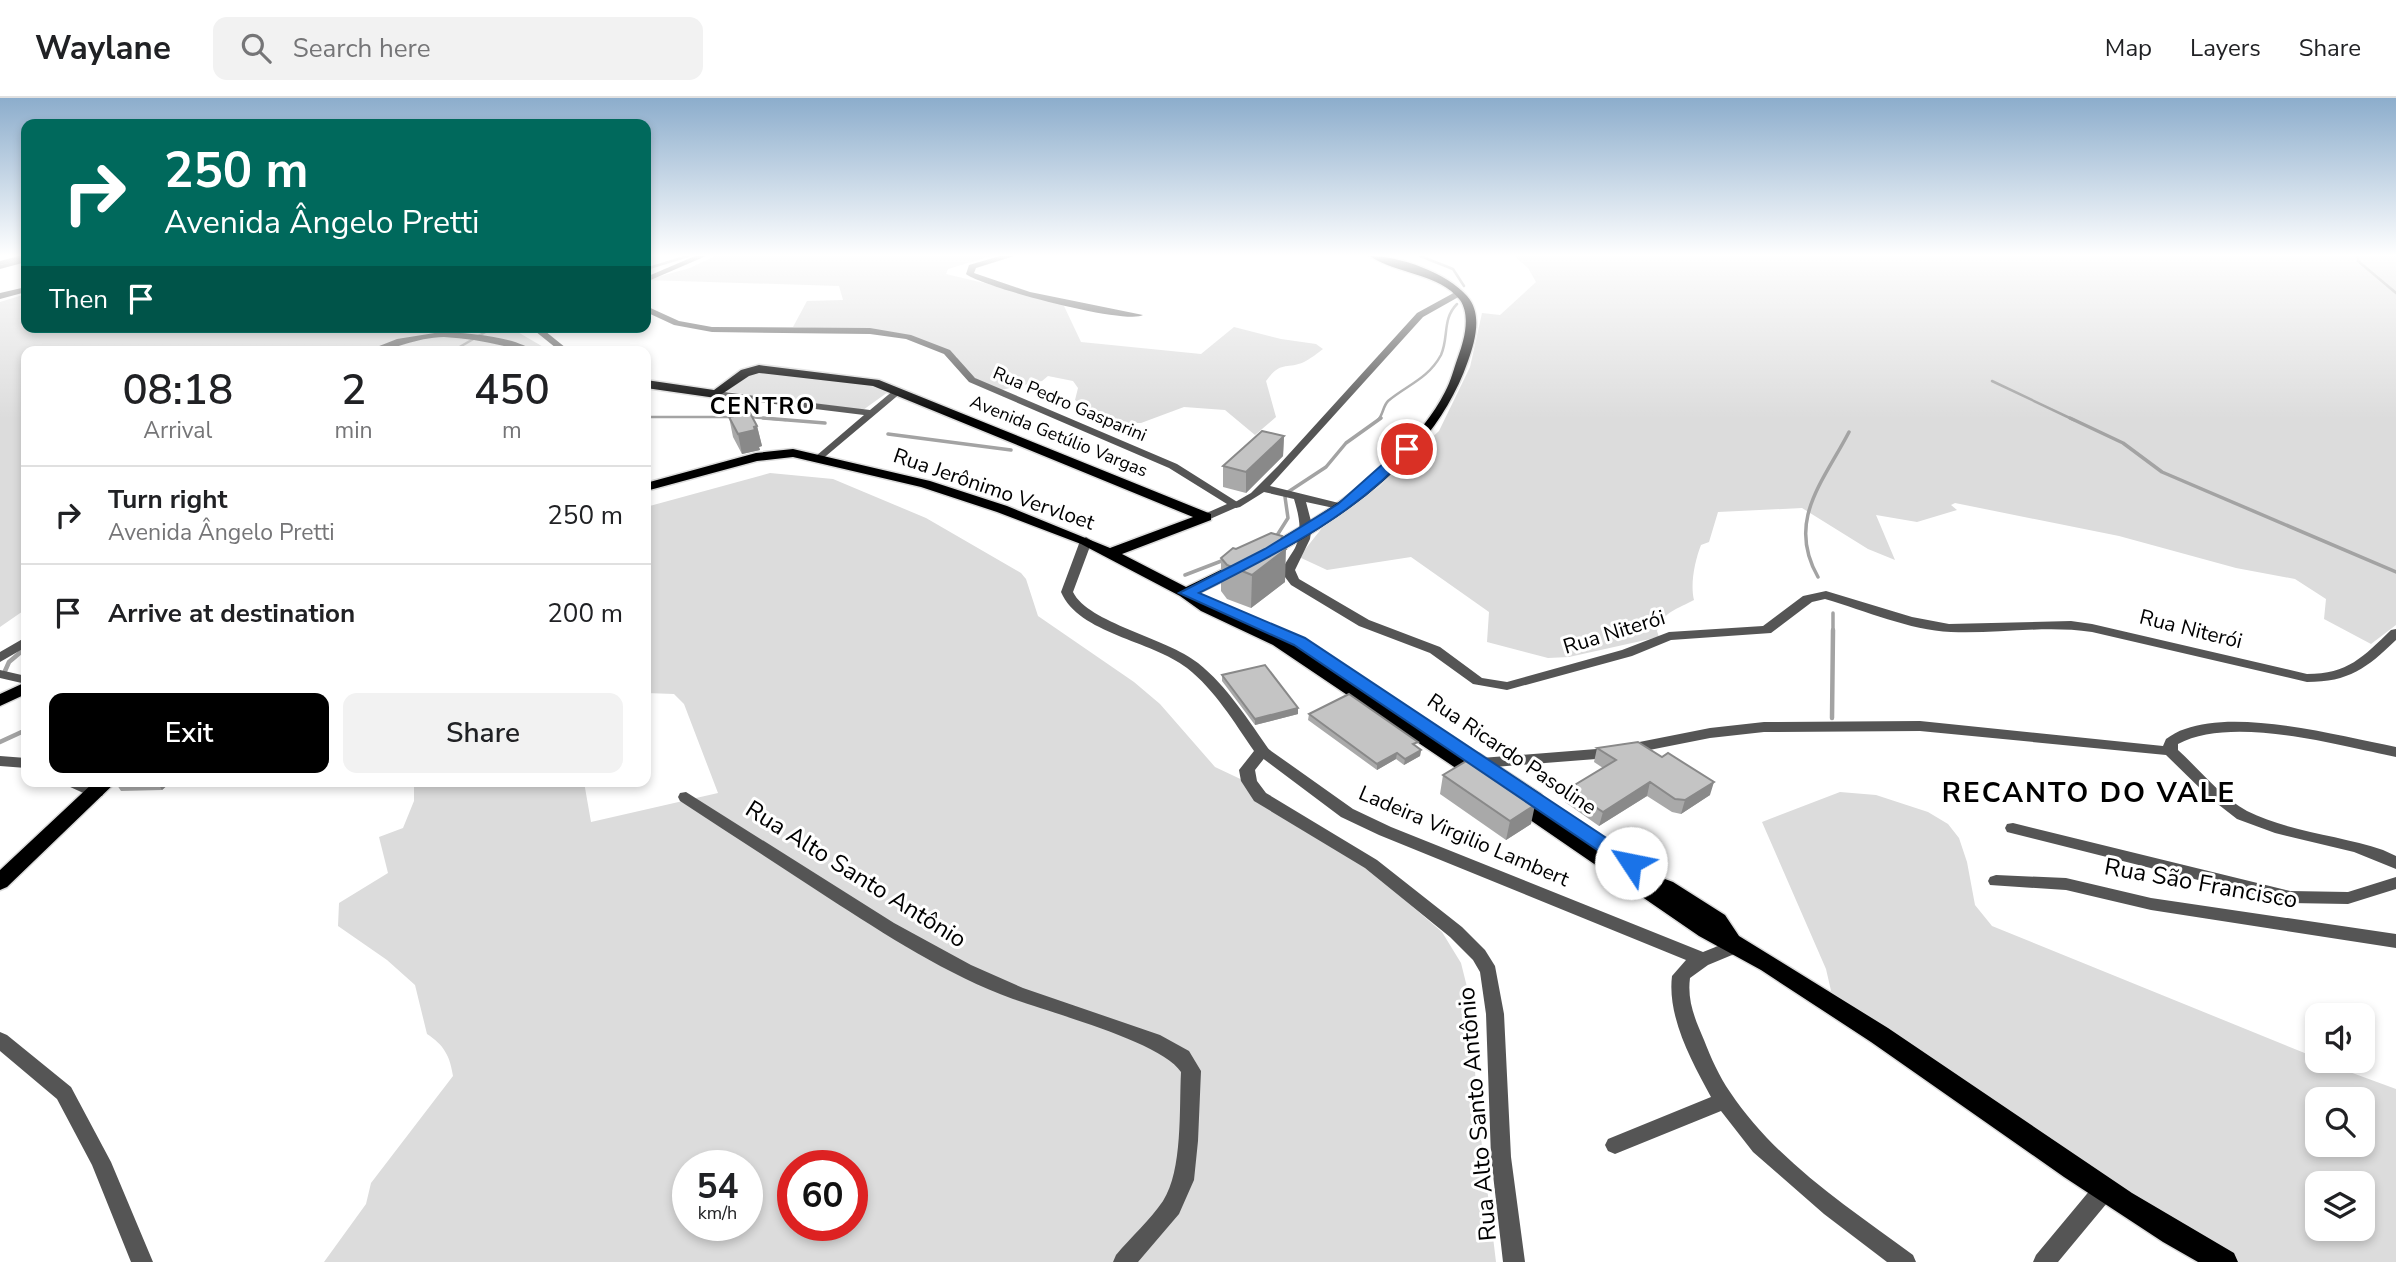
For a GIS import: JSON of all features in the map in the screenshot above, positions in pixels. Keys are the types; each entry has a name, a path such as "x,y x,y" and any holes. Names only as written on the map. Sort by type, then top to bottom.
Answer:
{"main road":[{"path":"1186,593 1308,529 1343,507 1407,449 1451,395 1464,362 1471,324 1469,310"},
{"name":"Avenida Getúlio Vargas","path":"716,394 745,373 758,369 864,381 1206,517"},
{"path":"651,385 716,394"},
{"name":"Rua Jerônimo Vervloet","path":"651,486 772,454 820,458 925,484 1086,541 1186,593"},
{"path":"1110,553 1206,517"},
{"name":"Rua Ricardo Pasoline","path":"1186,593 1215,602 1290,635 1717,921 1738,944"},
{"name":"Rua Ricardo Pasoline","path":"1186,593 1207,608 1289,646 1707,930 1738,944"},
{"path":"0,701 21,690"},
{"path":"0,883 101,787"},
{"path":"1738,944 1877,1033 2104,1190 2224,1262"}],"street":[{"path":"1104,310 1139,315"},
{"path":"1206,517 1236,505 1262,488 1426,310"},
{"name":"Rua Pedro Gasparini","path":"651,312 666,320 698,328 858,331 929,344 950,354 972,380 1173,466 1236,505"},
{"path":"387,346 424,334 436,333"},
{"path":"454,333 508,346"},
{"path":"542,333 559,346"},
{"path":"820,458 869,413 897,392"},
{"path":"716,394 869,413"},
{"path":"1262,488 1343,507"},
{"path":"1291,495 1308,529"},
{"name":"Rua Niterói","path":"1308,529 1304,542 1289,564 1288,573 1302,589 1364,623 1435,650 1470,676 1496,685 1517,686 1628,653 1670,636 1766,630 1808,599 1826,595 1910,621 1949,628 2071,625 2092,628 2307,678 2337,677 2354,671 2396,633"},
{"name":"Ladeira Virgilio Lambert","path":"1086,541 1067,592 1073,604 1101,621 1163,647 1199,668 1262,751 1347,813 1385,831 1700,958"},
{"path":"0,658 21,644"},
{"path":"0,674 21,679"},
{"path":"1481,763 1609,753 1698,735 1764,727 1920,726 2170,751 2239,813 2375,852 2396,863"},
{"path":"2170,751 2171,742 2190,729 2218,727 2271,730 2396,752"},
{"name":"Rua Alto Santo Antônio","path":"1262,751 1247,771 1249,781 1260,797 1371,864 1455,932 1479,955 1489,971 1495,1014 1501,1157 1514,1262"},
{"path":"0,761 21,763"},
{"name":"Rua Alto Santo Antônio","path":"686,797 888,928 965,970 1016,993 1153,1040 1182,1057 1191,1072 1188,1141 1183,1180 1171,1207 1125,1262"},
{"path":"2013,828 2290,897 2348,898 2396,883"},
{"path":"2375,852 2396,851"},
{"name":"Rua São Francisco","path":"1996,881 2066,884 2151,904 2396,941"},
{"path":"1738,944 1725,954 1700,958 1681,976 1679,1003 1705,1068 1724,1101 1751,1135 1803,1182 1905,1262"},
{"path":"0,1040 64,1093 101,1162 142,1262"},
{"path":"1615,1145 1724,1101"},
{"path":"2044,1262 2104,1190"}],"shaded area":[{"path":"0,310 21,310 21,333 519,333 542,346 21,346 21,612 0,627"},
{"path":"802,310 1066,310 1081,342 1201,354 1234,327 1281,339 1316,344 1323,349 1304,362 1280,368 1271,374 1266,381 1276,417 1255,435 1225,410 1184,407 1141,423 1120,423 1094,413 1075,400 1078,388 1073,381 1048,376 1042,381 1001,390 979,381 958,365 957,357 919,340 877,332 793,327"},
{"path":"1505,310 2396,310 2396,625 2371,644 2324,619 2326,599 2295,579 2236,568 2119,536 1955,503 1951,505 1957,510 1917,522 1876,515 1895,560 1868,549 1802,508 1718,512 1709,542 1701,545 1697,558 1693,580 1694,600 1672,611 1663,619 1657,631 1659,637 1569,657 1548,658 1487,642 1489,612 1411,557 1327,570 1299,557 1322,528 1379,487 1439,431 1470,367 1482,313 1500,315"},
{"path":"755,372 872,385 888,392 863,410 728,392"},
{"path":"770,473 833,479 926,518 1021,573 1026,579 1038,616 1134,682 1160,704 1215,767 1251,784 1363,864 1442,932 1461,963 1471,1003 1477,1104 1496,1262 324,1262 366,1204 371,1183 453,1076 445,1052 438,1042 427,1034 415,985 387,960 338,926 339,903 388,873 379,837 403,828 414,801 414,787 585,787 591,822 718,793 684,704 674,694 651,693 651,506"},
{"path":"1840,792 1876,795 1928,812 1948,824 1959,838 1967,862 1975,905 1992,926 2305,1053 2305,1073 2352,1073 2396,1089 2396,1262 2237,1262 1832,995 1826,969 1762,822"}],"building":[{"path":"750,413 757,426 754,427 755,430 738,434 729,417"},
{"path":"1262,431 1284,436 1246,472 1223,466"},
{"path":"1271,533 1282,536 1281,542 1286,549 1252,575 1227,565 1221,558 1233,548"},
{"path":"1265,665 1298,708 1255,719 1222,675"},
{"path":"1349,694 1418,742 1413,744 1421,750 1405,759 1397,753 1377,764 1309,714"},
{"path":"1638,742 1662,757 1668,753 1714,782 1685,800 1675,799 1650,782 1603,812 1568,789 1616,760 1597,748"},
{"path":"1468,760 1535,805 1510,821 1443,775"}],"waterway":[{"path":"1378,420 1388,401 1424,376 1436,363 1441,355 1452,310"},
{"path":"461,346 484,333"},
{"path":"1992,381 2074,420"},
{"path":"651,417 734,417"},
{"path":"749,417 786,420"},
{"path":"763,418 825,423"},
{"path":"1276,537 1288,518 1285,497 1288,492 1326,467 1346,443 1381,418"},
{"path":"2070,418 2123,443 2162,472 2396,572"},
{"path":"1818,577 1809,557 1807,520 1819,485 1849,432"},
{"path":"888,434 1011,450"},
{"path":"1185,575 1224,560"},
{"path":"1833,613 1833,630"},
{"path":"1832,718 1833,630"},
{"path":"5,671 9,662 21,652"},
{"path":"0,742 21,732"}],"district":[{"name":"CENTRO","path":"763,406"},
{"name":"RECANTO DO VALE","path":"2089,792"}],"route":[{"path":"1407,449 1343,507 1270,552 1186,593 1215,602 1300,641 1631,863"}]}
